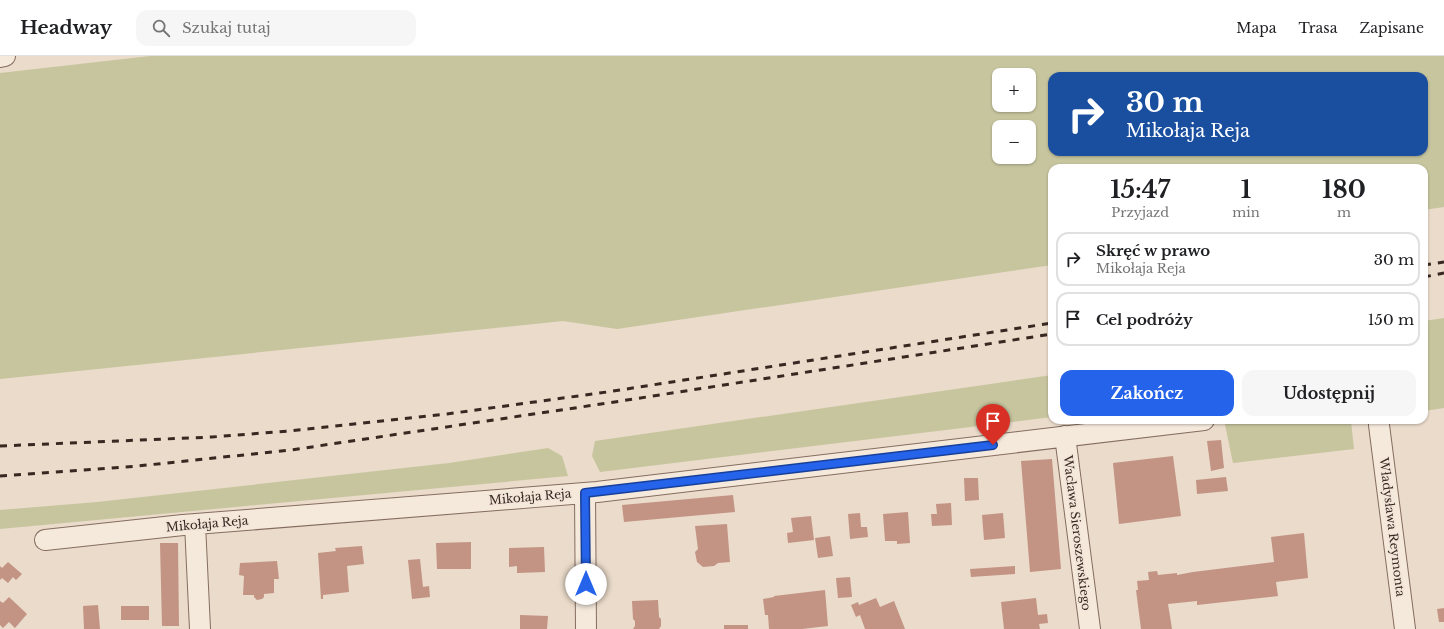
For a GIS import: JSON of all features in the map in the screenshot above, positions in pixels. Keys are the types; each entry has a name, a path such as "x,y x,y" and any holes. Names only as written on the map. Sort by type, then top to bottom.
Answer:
{"street":[{"path":"0,57 5,56"},
{"name":"Mikołaja Reja","path":"46,540 195,524 585,493 1169,424"},
{"name":"Władysława Reymonta","path":"1380,425 1405,629"},
{"name":"Wacława Sieroszewskiego","path":"1065,436 1090,629"},
{"path":"585,493 586,629"},
{"path":"195,524 200,629"}],"shaded area":[{"path":"150,56 1444,56 1444,207 1428,209 1428,164 1048,164 1048,266 617,329 563,321 0,379 0,73"},
{"path":"1444,318 1444,408 1428,410 1428,320"},
{"path":"1048,376 1048,417 600,472 592,456 595,441"},
{"path":"1225,424 1351,424 1354,449 1233,463"},
{"path":"548,448 562,456 568,476 0,529 0,510 97,502 449,463"}],"building":[{"path":"1221,440 1224,468 1211,471 1207,441"},
{"path":"1173,456 1181,516 1119,524 1113,463"},
{"path":"1052,459 1061,569 1030,572 1021,461"},
{"path":"1226,477 1228,491 1197,494 1196,480"},
{"path":"964,478 978,478 979,500 965,501"},
{"path":"733,495 735,512 624,522 622,505"},
{"path":"951,503 952,525 932,526 931,514 937,514 936,504"},
{"path":"908,512 910,543 897,544 897,541 885,541 883,514"},
{"path":"860,513 861,527 867,527 868,537 850,539 848,514"},
{"path":"1003,513 1005,538 984,540 982,515"},
{"path":"811,516 814,540 788,543 787,533 793,532 791,518"},
{"path":"727,524 730,562 718,563 714,566 703,567 697,562 695,552 698,549 695,526"},
{"path":"1304,533 1308,578 1276,582 1278,596 1197,605 1197,601 1168,604 1172,629 1141,629 1136,590 1138,590 1137,581 1149,580 1148,572 1157,571 1158,575 1177,573 1177,575 1274,562 1271,537"},
{"path":"830,536 833,556 818,558 815,538"},
{"path":"471,542 471,569 437,569 436,543"},
{"path":"160,543 178,543 179,626 162,626"},
{"path":"362,546 364,564 347,566 349,592 323,595 323,599 321,599 318,553 336,551 335,548"},
{"path":"544,547 545,572 517,573 517,566 509,567 509,548"},
{"path":"420,559 423,587 429,586 430,597 412,599 408,560"},
{"path":"277,561 279,579 274,579 274,593 264,594 262,599 257,600 254,595 243,595 244,576 239,575 240,563"},
{"path":"8,562 22,574 16,580 13,577 8,583 2,578 0,580 0,566 2,568"},
{"path":"1015,566 1015,574 971,577 970,569"},
{"path":"850,577 852,597 838,598 836,578"},
{"path":"825,590 828,626 802,629 769,629 768,615 765,615 763,599 774,596"},
{"path":"9,597 27,614 15,628 9,622 3,628 0,625 0,601 3,603"},
{"path":"876,598 880,607 894,601 905,629 865,629 860,615 856,617 851,605 858,602 859,605"},
{"path":"1036,598 1038,615 1047,614 1048,623 1039,624 1040,629 1004,629 1001,602"},
{"path":"658,600 659,617 661,619 661,626 659,629 633,629 635,626 635,621 633,619 632,601"},
{"path":"98,605 100,629 84,629 83,606"},
{"path":"121,606 149,606 149,620 121,620"},
{"path":"1444,608 1444,622 1439,622 1437,609"},
{"path":"520,615 548,616 547,629 520,629"},
{"path":"724,625 748,625 748,629 724,629"}],"railway":[{"path":"1428,264 1444,262"},
{"path":"1428,276 1444,273"},
{"path":"0,446 212,437 289,431 447,414 607,392 1048,324"},
{"path":"0,476 138,466 291,450 608,403 1048,335"}],"route":[{"path":"586,584 585,493 993,445"}]}
